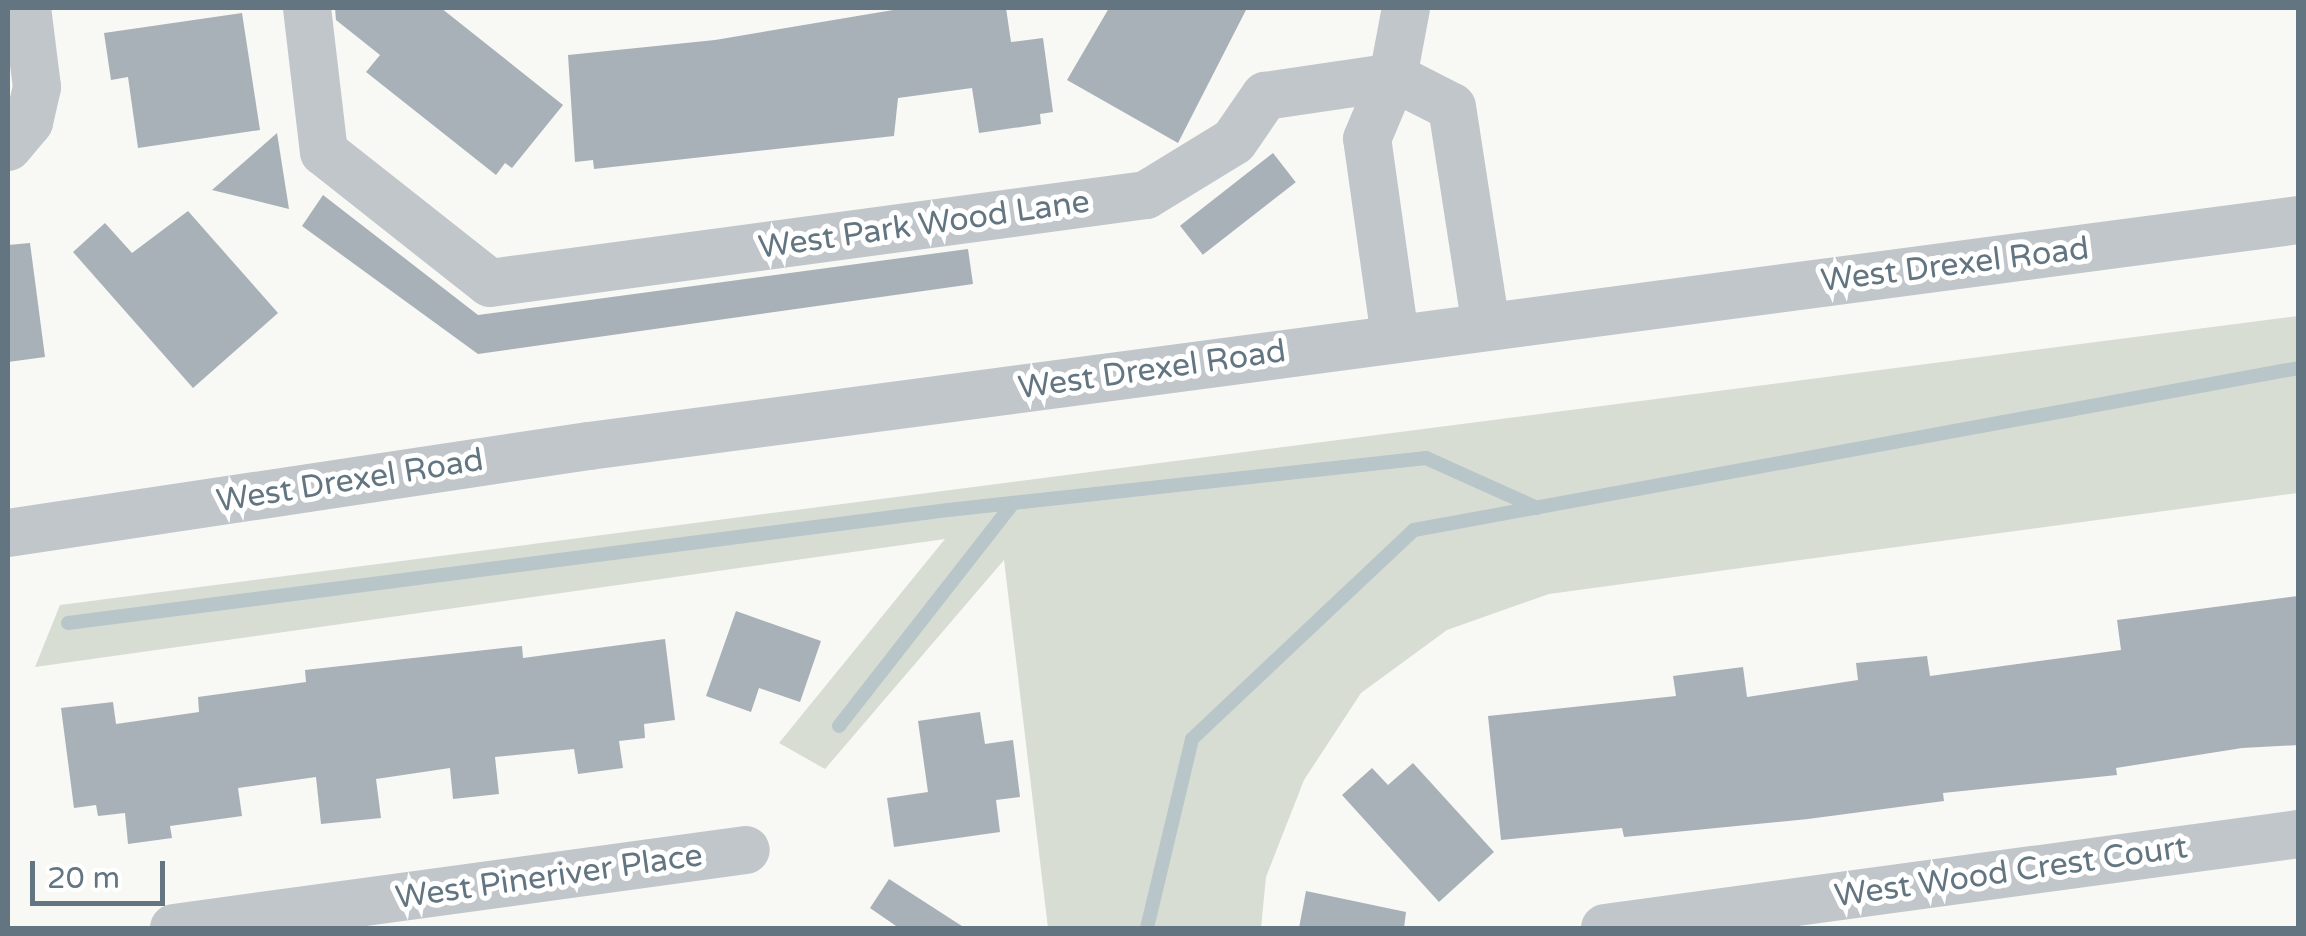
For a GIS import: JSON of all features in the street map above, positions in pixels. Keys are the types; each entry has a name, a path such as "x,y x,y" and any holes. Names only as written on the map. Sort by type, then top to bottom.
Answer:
{"street":[{"path":"26,146 37,87 28,8"},
{"name":"West Park Wood Lane","path":"307,8 324,152 490,283 1146,195 1234,141 1265,96 1393,77"},
{"path":"1396,338 1368,138 1393,77 1406,8"},
{"path":"1393,77 1452,107 1486,326"},
{"name":"West Drexel Road","path":"8,533 589,446 2298,220"},
{"name":"West Wood Crest Court","path":"1605,928 2298,834"},
{"name":"West Pineriver Place","path":"174,928 746,850"}],"shaded area":[{"path":"2298,316 2298,493 1549,594 1447,630 1361,693 1304,780 1266,877 1261,928 1048,928 1004,560 825,769 779,743 945,539 35,667 60,605"}],"building":[{"path":"335,8 441,8 563,105 512,168 505,163 496,175 366,72 380,55 336,20"},
{"path":"905,8 1006,8 1011,42 1043,38 1053,112 1040,114 1041,124 979,133 972,88 898,98 894,136 594,169 593,160 575,162 568,55 715,40"},
{"path":"1109,8 1247,8 1178,143 1067,80"},
{"path":"242,13 260,130 138,148 128,77 111,80 104,33"},
{"path":"277,133 289,209 212,190"},
{"path":"1273,153 1296,182 1203,255 1180,226"},
{"path":"323,195 478,315 968,249 973,284 478,354 302,226"},
{"path":"188,211 278,313 193,388 73,252 105,223 132,253"},
{"path":"30,243 45,357 8,362 8,245"},
{"path":"2298,596 2298,745 2242,748 2116,768 2117,775 1943,793 1944,801 1808,819 1624,837 1622,828 1501,840 1488,716 1676,696 1673,676 1743,667 1747,697 1858,680 1856,663 1927,656 1930,676 2121,650 2117,620"},
{"path":"736,611 821,641 800,702 759,688 751,712 706,696"},
{"path":"665,639 675,720 644,724 645,738 619,741 623,768 578,774 574,749 495,757 499,794 453,799 450,768 376,779 381,818 321,824 316,777 238,788 242,816 170,826 172,838 128,844 125,813 98,816 96,805 74,808 61,708 113,702 116,724 199,712 198,697 306,682 305,670 522,646 523,658"},
{"path":"980,712 985,744 1013,740 1020,797 996,800 1000,832 894,847 887,798 928,792 918,721"},
{"path":"1413,763 1494,852 1439,902 1342,795 1372,768 1388,785"},
{"path":"889,879 965,928 899,928 870,908"},
{"path":"1306,891 1406,912 1404,928 1299,928"}],"waterway":[{"path":"1147,928 1192,739 1414,530 2298,368"},
{"path":"68,623 948,510 1426,458 1537,508"},
{"path":"839,726 1013,503"}]}
